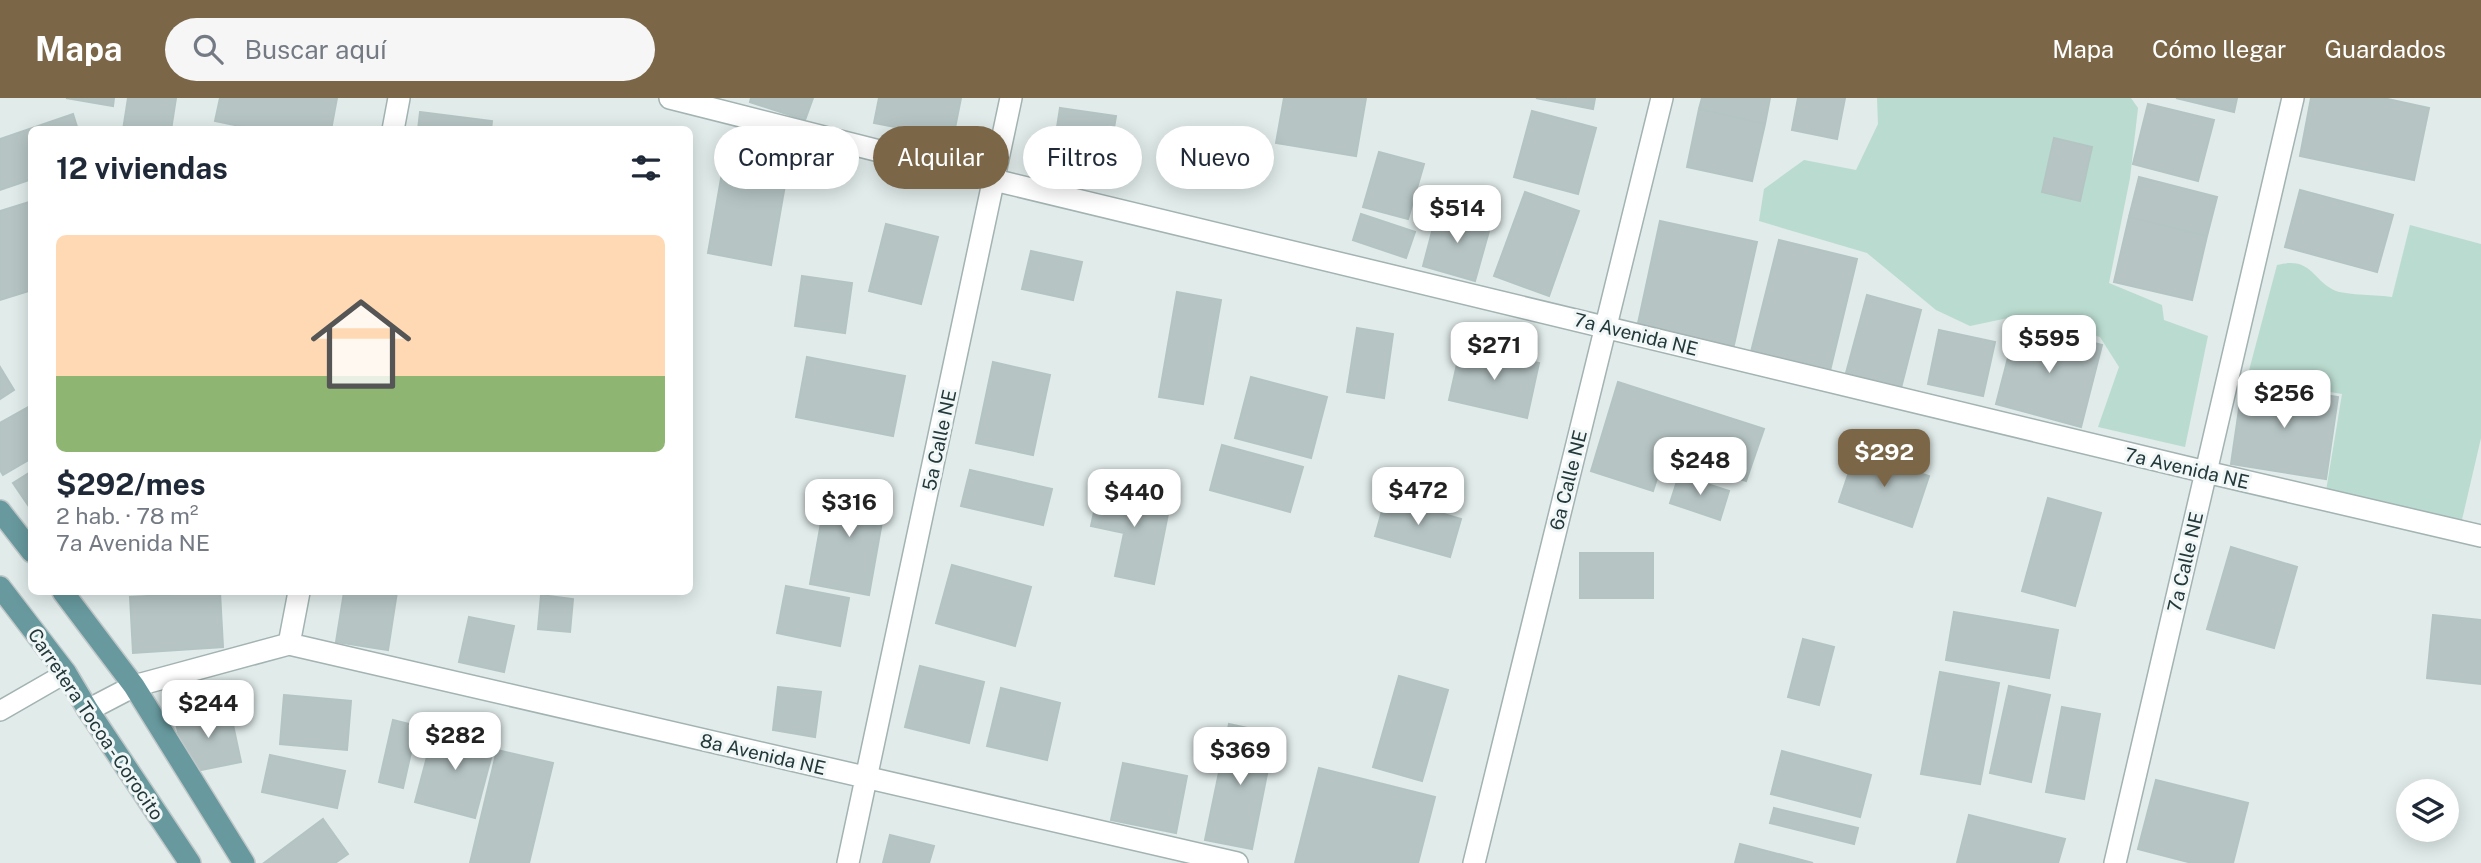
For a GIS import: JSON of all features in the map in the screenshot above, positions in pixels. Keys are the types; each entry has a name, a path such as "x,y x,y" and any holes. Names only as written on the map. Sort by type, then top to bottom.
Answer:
{"main road":[{"path":"0,511 28,547"},
{"name":"Carretera Tocoa - Corocito","path":"0,587 66,673 190,863"},
{"path":"65,595 134,686 244,863"}],"street":[{"path":"394,126 399,98"},
{"name":"7a Avenida NE","path":"670,98 873,150"},
{"name":"5a Calle NE","path":"1005,126 1011,98"},
{"name":"6a Calle NE","path":"1474,863 1662,98"},
{"name":"7a Calle NE","path":"2115,863 2293,98"},
{"name":"7a Avenida NE","path":"1009,184 2481,536"},
{"name":"5a Calle NE","path":"848,863 991,189"},
{"path":"88,710 134,686 289,644 298,595"},
{"name":"8a Avenida NE","path":"289,644 1237,863"}],"lane":[{"path":"0,711 66,673"}],"green space":[{"path":"1877,98 2131,98 2138,108 2130,178 2109,283 2162,305 2164,320 2208,336 2185,447 2098,427 2119,367 2100,337 2022,315 1970,326 1936,310 1867,253 1759,221 1764,189 1804,160 1856,170 1878,124"},
{"path":"2410,225 2481,244 2481,438 2461,524 2326,491 2342,394 2247,378 2277,265 2289,263 2305,267 2336,291 2392,297"}],"building":[{"path":"66,98 114,98 113,106"},
{"path":"128,98 176,98 172,126 124,126"},
{"path":"220,98 337,98 332,126 239,126 215,121"},
{"path":"751,98 813,98 805,120 750,102"},
{"path":"879,98 961,98 955,126 890,126 874,123"},
{"path":"1284,98 1366,98 1356,156 1276,143"},
{"path":"1536,98 1595,98 1593,109"},
{"path":"1702,98 1770,98 1765,124 1699,109"},
{"path":"1798,98 1845,98 1837,139 1792,130"},
{"path":"2176,98 2237,98 2234,112"},
{"path":"2311,98 2383,98 2429,108 2414,180 2300,156"},
{"path":"2148,104 2214,120 2198,181 2133,164"},
{"path":"1060,108 1116,116 1114,126 1057,126"},
{"path":"1699,109 1765,124 1752,181 1687,167"},
{"path":"1532,111 1596,128 1578,194 1514,177"},
{"path":"420,112 492,121 491,126 418,126"},
{"path":"73,114 77,126 38,126"},
{"path":"28,129 28,180 0,190 0,139"},
{"path":"2054,138 2092,147 2080,201 2042,192"},
{"path":"1379,152 1424,164 1408,219 1363,207"},
{"path":"2139,177 2217,197 2207,236 2129,217"},
{"path":"719,189 784,189 771,265 708,253"},
{"path":"2300,190 2393,215 2377,272 2285,247"},
{"path":"1525,192 1579,211 1549,296 1494,276"},
{"path":"28,202 28,291 0,300 0,211"},
{"path":"1438,209 1491,224 1475,281 1423,266"},
{"path":"1361,214 1415,232 1406,258 1353,240"},
{"path":"2129,217 2207,236 2192,300 2114,282"},
{"path":"1660,221 1757,242 1733,349 1637,328"},
{"path":"886,224 938,237 921,304 869,291"},
{"path":"1779,240 1857,259 1828,379 1749,360"},
{"path":"1031,251 1082,262 1073,300 1022,289"},
{"path":"802,276 852,283 845,333 795,326"},
{"path":"1177,292 1221,300 1203,404 1159,397"},
{"path":"1867,295 1921,310 1901,388 1846,373"},
{"path":"2017,323 2102,345 2081,427 1996,404"},
{"path":"1357,328 1393,334 1384,398 1347,392"},
{"path":"1939,330 1995,342 1983,396 1928,384"},
{"path":"1461,346 1539,363 1527,418 1449,400"},
{"path":"807,357 905,376 893,436 796,417"},
{"path":"993,362 1050,375 1033,455 976,443"},
{"path":"0,367 14,390 0,399"},
{"path":"1251,377 1327,397 1311,458 1235,438"},
{"path":"1618,382 1764,429 1746,481 1665,454 1653,491 1591,471"},
{"path":"2243,382 2338,397 2326,479 2231,464"},
{"path":"28,407 28,460 3,475 0,470 0,423"},
{"path":"1222,445 1303,467 1290,512 1210,490"},
{"path":"1856,451 1929,476 1912,527 1839,502"},
{"path":"970,470 1052,489 1043,525 961,506"},
{"path":"28,474 28,505 13,483"},
{"path":"1679,475 1729,491 1720,520 1670,503"},
{"path":"828,484 887,494 869,595 810,584"},
{"path":"1100,484 1171,499 1154,584 1115,576 1124,533 1091,526"},
{"path":"1386,497 1461,519 1450,557 1375,536"},
{"path":"2048,498 2101,513 2075,606 2022,591"},
{"path":"2231,547 2297,567 2274,648 2207,629"},
{"path":"1580,553 1653,553 1653,598 1580,598"},
{"path":"952,565 1031,587 1015,646 936,623"},
{"path":"786,586 849,598 840,646 777,633"},
{"path":"220,595 223,647 133,653 130,597"},
{"path":"344,595 397,595 388,650 336,642"},
{"path":"541,595 573,599 570,632 538,629"},
{"path":"1954,612 2058,630 2049,678 1946,660"},
{"path":"2433,615 2481,620 2481,684 2427,678"},
{"path":"469,617 514,626 504,672 459,662"},
{"path":"1803,639 1834,647 1819,705 1788,697"},
{"path":"920,666 984,682 969,743 905,727"},
{"path":"1940,672 1999,683 1980,784 1921,774"},
{"path":"1399,676 1448,690 1422,781 1373,767"},
{"path":"2009,686 2050,695 2031,782 1990,773"},
{"path":"778,687 821,692 815,737 773,730"},
{"path":"1001,688 1060,703 1047,760 987,746"},
{"path":"284,695 351,701 347,750 280,744"},
{"path":"229,706 241,762 186,773 175,717"},
{"path":"2062,707 2100,714 2084,799 2046,792"},
{"path":"393,720 417,726 403,788 379,782"},
{"path":"1229,724 1275,734 1252,849 1205,840"},
{"path":"435,727 495,743 475,818 415,802"},
{"path":"497,750 553,763 529,863 470,863"},
{"path":"1782,751 1871,775 1860,817 1771,794"},
{"path":"270,755 345,771 337,808 262,792"},
{"path":"1123,763 1187,776 1176,833 1111,820"},
{"path":"1319,768 1435,797 1418,863 1295,863"},
{"path":"2156,780 2248,803 2233,863 2192,863 2138,849"},
{"path":"1774,808 1858,828 1854,844 1770,823"},
{"path":"1969,815 2065,839 2058,863 1957,863"},
{"path":"323,819 348,854 335,863 264,863"},
{"path":"890,835 934,846 929,863 883,863"},
{"path":"1740,844 1813,863 1735,863"}]}
